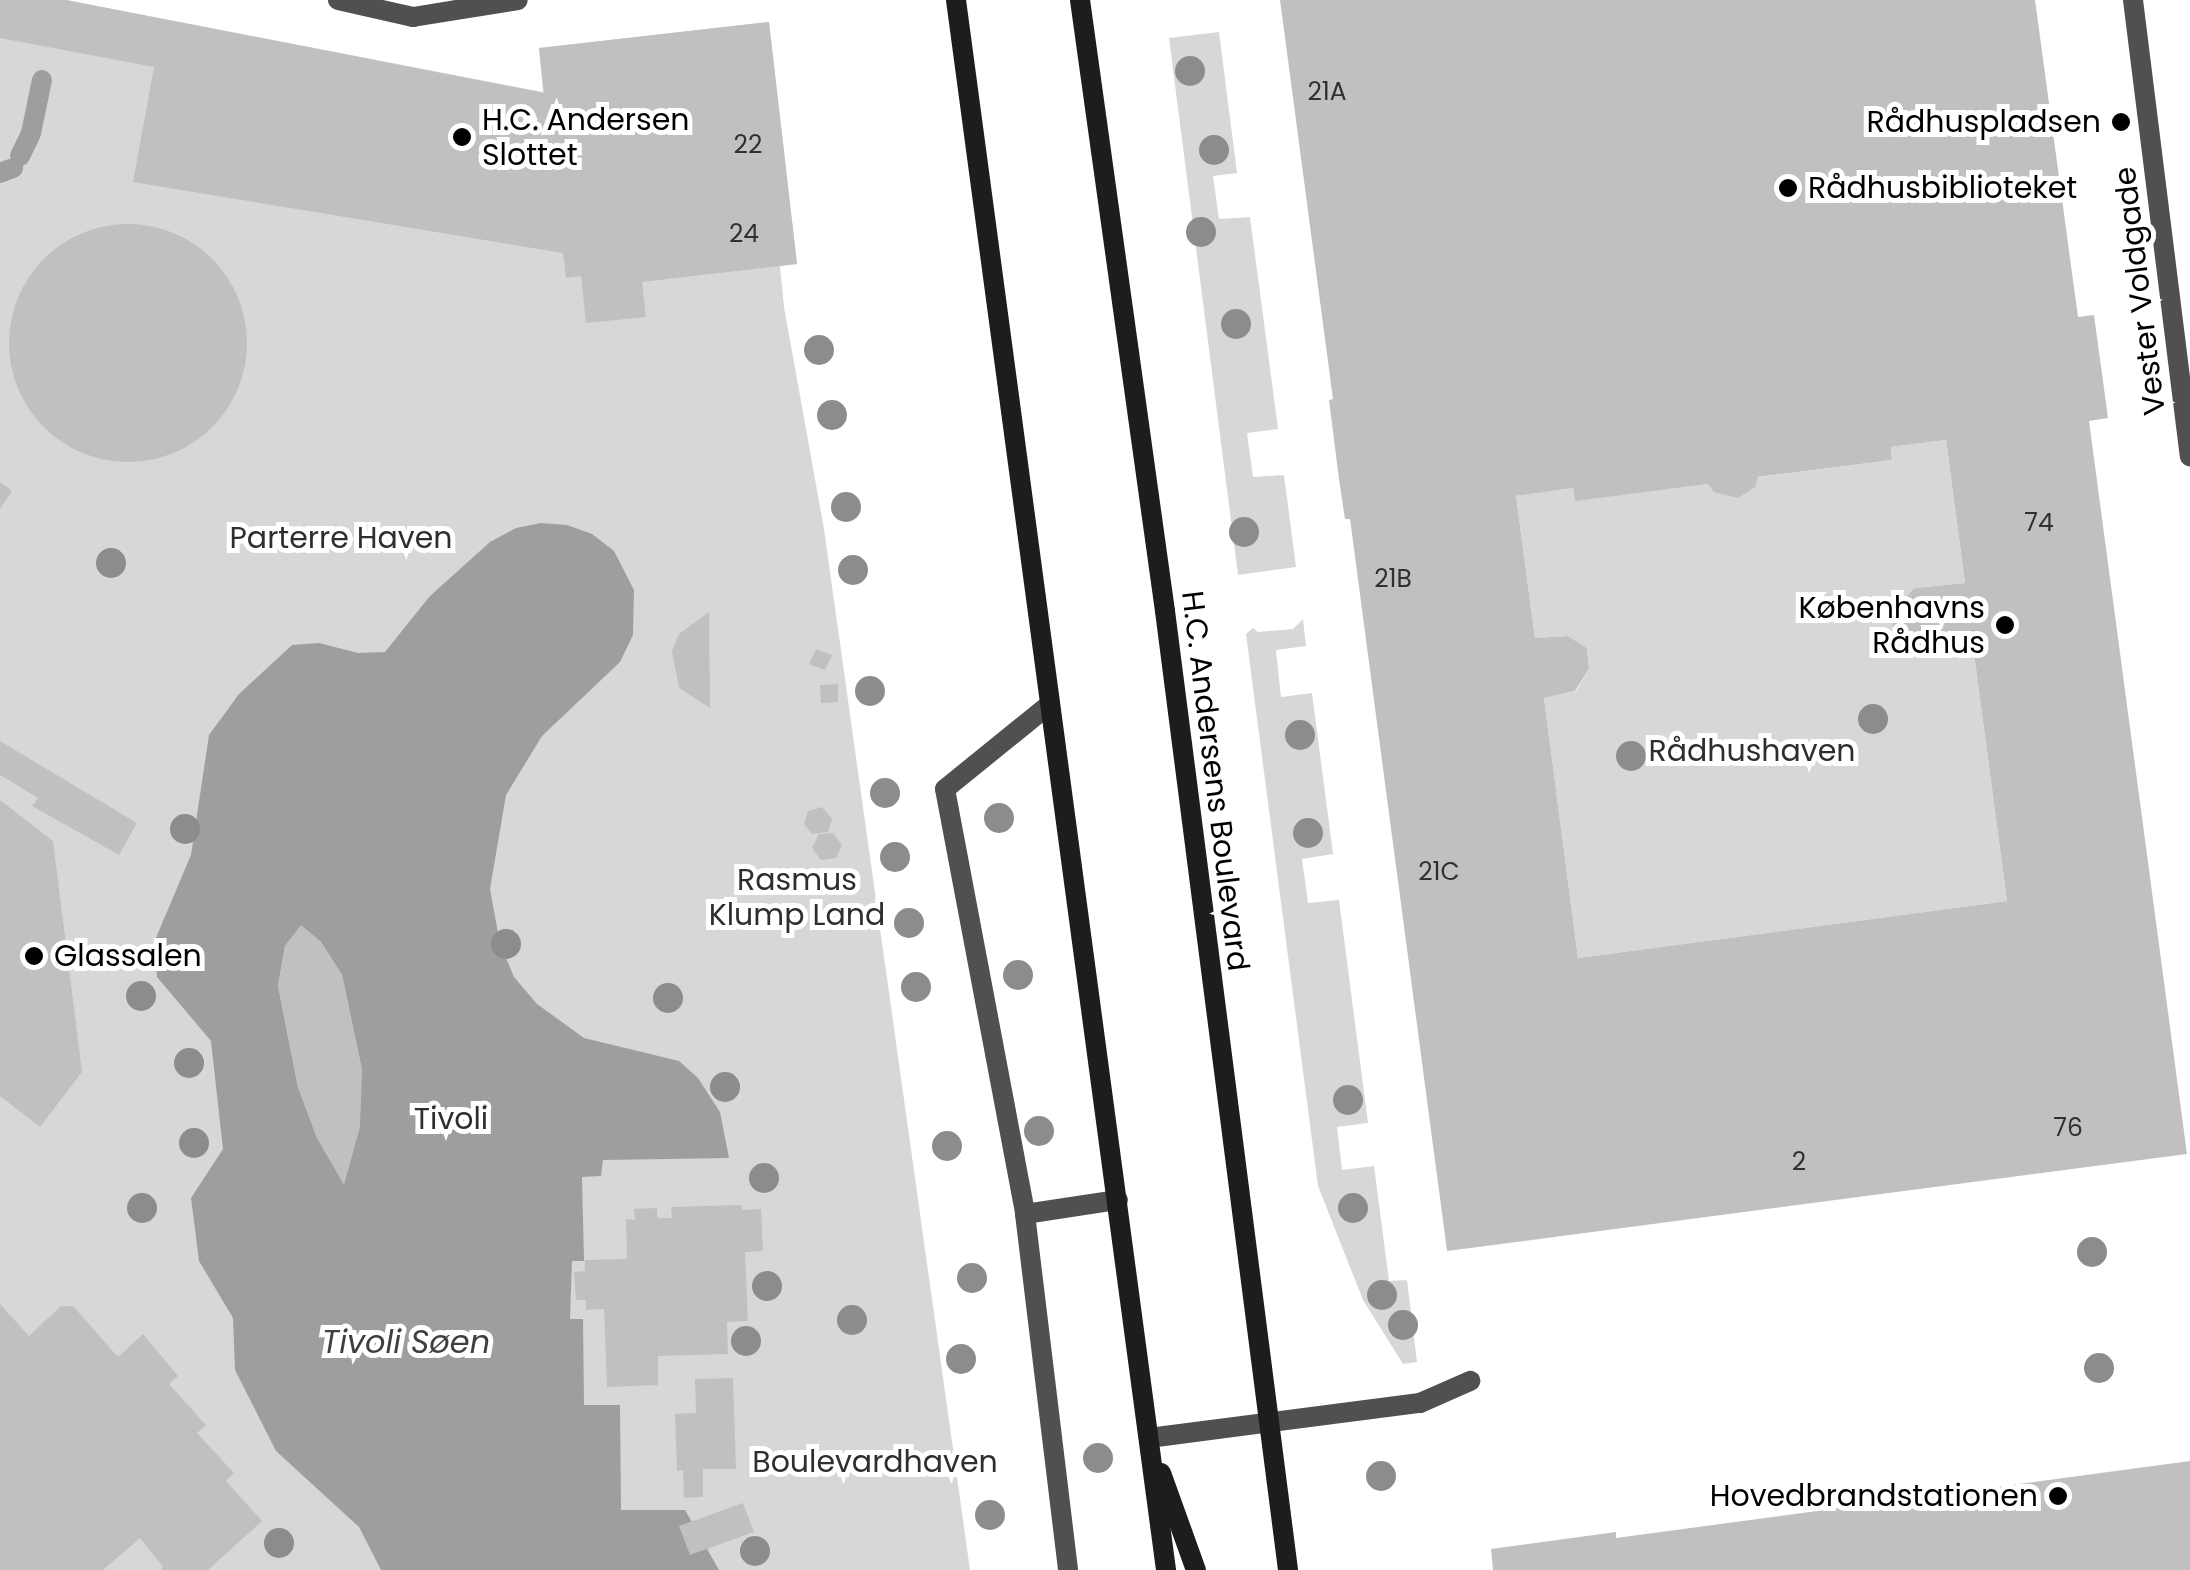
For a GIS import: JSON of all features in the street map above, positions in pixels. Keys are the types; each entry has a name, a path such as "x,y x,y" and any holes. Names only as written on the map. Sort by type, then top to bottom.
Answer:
{"street":[{"path":"338,0 412,17 518,0"},
{"path":"956,0 1166,1570"},
{"name":"H.C. Andersens Boulevard","path":"1080,0 1164,611 1288,1570"},
{"name":"Vester Voldgade","path":"2133,0 2181,294 2190,456"},
{"path":"1050,704 945,789 1025,1214 1068,1570"},
{"path":"1025,1214 1118,1200"},
{"path":"1149,1438 1420,1403 1470,1381"},
{"path":"1149,1438 1196,1570"}],"green space":[{"name":"Tivoli","path":"0,0 66,0 543,92 539,48 769,22 797,264 780,266 784,307 824,529 970,1570 0,1570"},
{"path":"1219,32 1237,173 1213,176 1219,219 1250,217 1278,429 1247,433 1253,477 1284,475 1296,567 1238,575 1169,38"},
{"name":"Rådhushaven","path":"1946,440 1965,583 1914,588 1891,613 1895,638 1920,651 1973,646 2007,901 1578,958 1544,698 1576,691 1589,669 1587,648 1568,636 1535,638 1516,496 1573,488 1575,500 1708,484 1892,460 1891,447"},
{"path":"1303,619 1306,646 1276,650 1281,697 1312,693 1333,854 1302,859 1308,903 1339,900 1368,1123 1337,1127 1342,1170 1374,1166 1389,1281 1407,1280 1417,1362 1403,1364 1363,1300 1318,1186 1246,634 1253,628 1258,632 1293,629"}],"water":[{"name":"Tivoli Søen","path":"541,523 567,525 592,534 614,551 634,590 633,635 620,662 542,736 506,795 490,889 500,944 514,977 537,1004 584,1038 679,1061 698,1078 720,1112 729,1158 603,1160 601,1176 582,1177 584,1261 572,1261 570,1319 583,1319 584,1405 620,1405 621,1510 685,1510 719,1570 381,1570 359,1527 276,1451 235,1370 233,1318 199,1261 191,1198 223,1149 211,1041 157,977 155,940 191,855 209,735 239,694 292,645 319,643 358,653 385,652 430,596 490,542 516,528","holes":["301,926 321,942 342,975 362,1070 344,1183 317,1138 298,1087 278,986 285,946"]}],"building":[{"name":"H.C. Andersen Slottet","path":"0,0 66,0 544,93 539,48 769,22 797,264 642,282 646,317 586,323 581,276 566,278 563,253 133,182 154,67 0,38"},
{"name":"Københavns Rådhus","path":"1280,0 2035,0 2078,317 2094,315 2108,418 2089,421 2187,1154 1447,1251 1350,519 1345,519 1339,479 1329,400 1333,399","holes":["1946,440 1965,583 1914,588 1891,613 1895,638 1920,651 1973,646 2007,901 1578,958 1544,698 1575,691 1589,669 1587,648 1568,636 1535,638 1516,496 1573,488 1575,501 1708,484 1714,492 1738,498 1755,487 1758,477 1892,460 1891,447"]},
{"path":"128,224 173,233 212,259 238,298 247,343 238,388 212,427 173,453 128,462 83,453 44,427 18,388 9,343 18,298 44,259 83,233"},
{"path":"0,482 12,491 0,509"},
{"path":"709,612 710,708 679,688 672,651 679,634"},
{"path":"816,649 832,655 825,670 809,664"},
{"path":"838,684 838,702 821,703 820,685"},
{"path":"0,741 137,823 119,855 32,806 38,798 0,775"},
{"name":"Glassalen","path":"0,800 53,841 82,1072 40,1127 0,1096"},
{"path":"822,807 832,819 828,832 812,834 804,824 808,811"},
{"path":"833,833 842,845 836,858 821,860 812,848 819,834"},
{"path":"301,925 321,942 342,975 362,1070 360,1127 344,1185 317,1138 298,1087 278,985 285,946"},
{"path":"742,1205 742,1210 761,1209 763,1251 745,1252 748,1321 727,1322 728,1354 658,1356 658,1385 607,1387 604,1309 586,1310 586,1300 576,1300 574,1272 585,1271 585,1260 627,1259 626,1219 635,1220 634,1209 657,1208 657,1218 672,1218 671,1207"},
{"path":"0,1304 29,1336 61,1306 73,1306 118,1357 143,1334 178,1376 169,1384 206,1425 197,1433 234,1473 226,1481 262,1521 208,1570 161,1570 163,1567 140,1538 103,1570 0,1570"},
{"path":"733,1378 736,1469 703,1469 703,1497 684,1498 683,1470 677,1471 675,1414 696,1413 695,1379"},
{"name":"Hovedbrandstationen","path":"2190,1461 2190,1570 1493,1570 1491,1549 1616,1532 1616,1538"},
{"path":"743,1503 754,1532 690,1555 679,1526"}],"waterway":[{"path":"20,156 31,133 42,80"},
{"path":"0,173 13,168"}],"place":[{"name":"Rådhuspladsen","path":"2121,122"},
{"name":"H.C. Andersen Slottet","path":"462,137"},
{"name":"Rådhusbiblioteket","path":"1788,188"},
{"name":"Københavns Rådhus","path":"2005,625"},
{"name":"Glassalen","path":"34,956"},
{"name":"Hovedbrandstationen","path":"2058,1496"}],"park label":[{"name":"Parterre Haven","path":"341,538"},
{"name":"Rasmus Klump Land","path":"797,897"},
{"name":"Boulevardhaven","path":"875,1462"}]}
